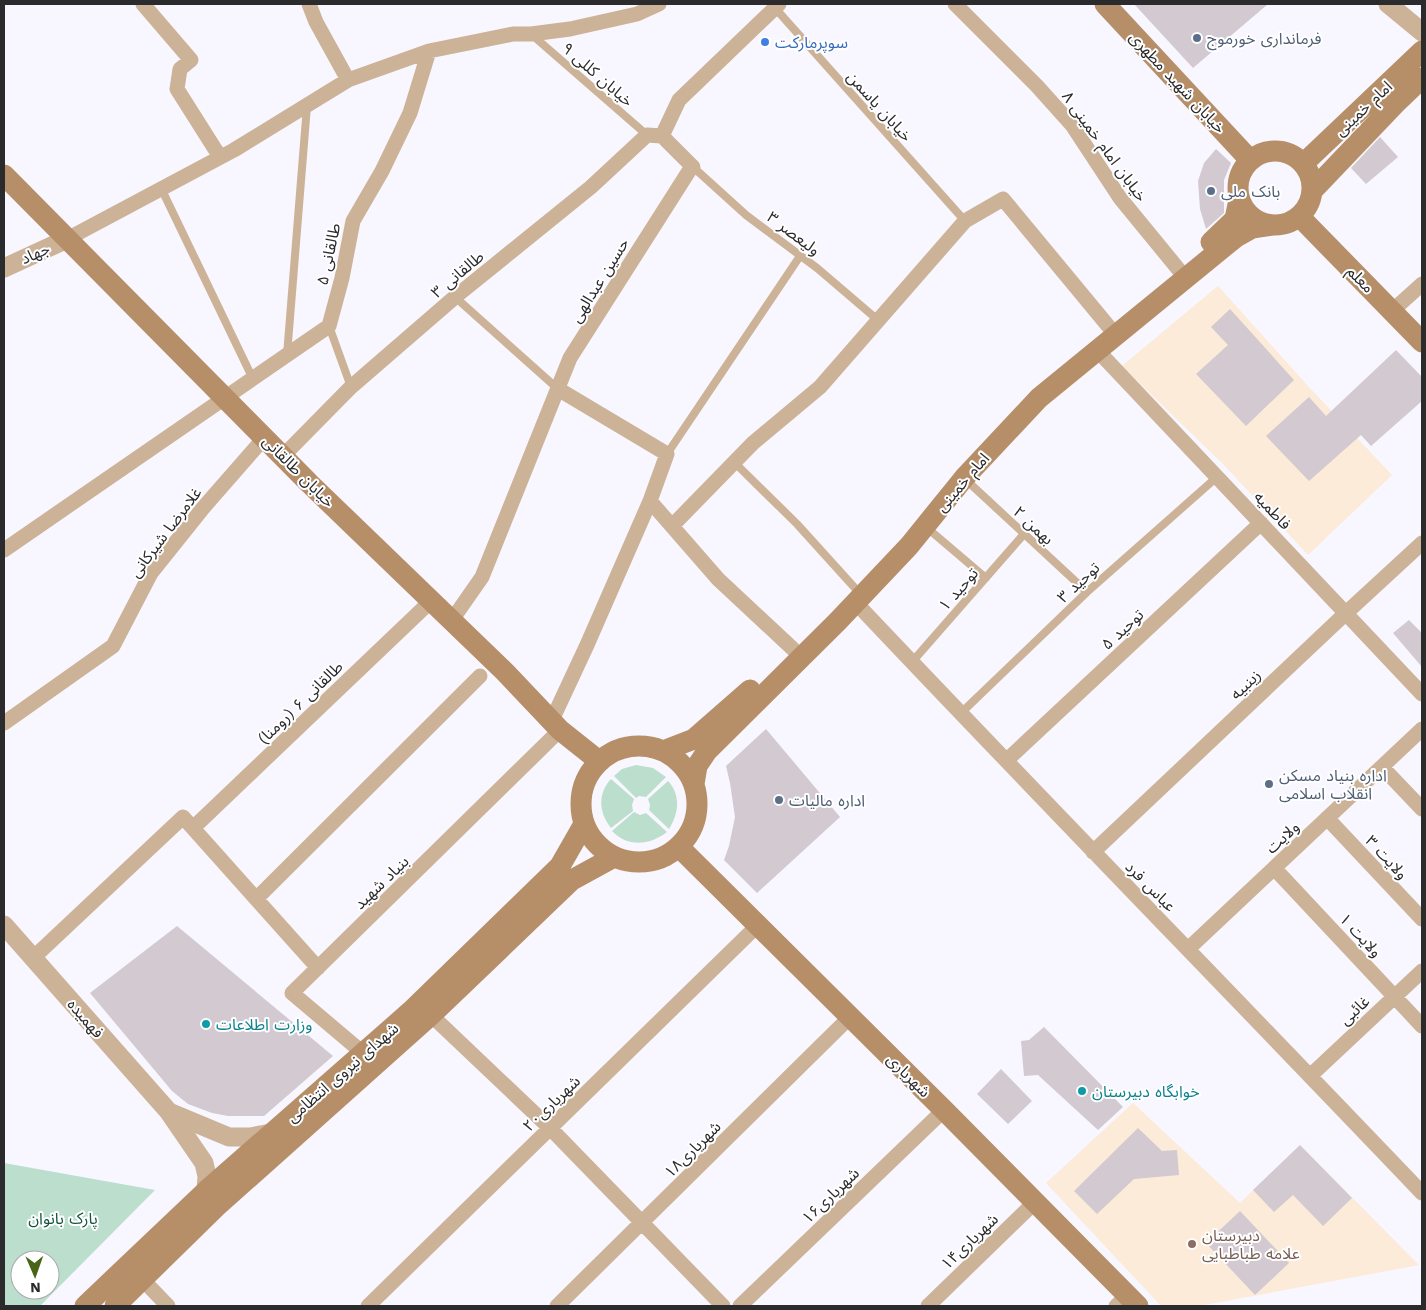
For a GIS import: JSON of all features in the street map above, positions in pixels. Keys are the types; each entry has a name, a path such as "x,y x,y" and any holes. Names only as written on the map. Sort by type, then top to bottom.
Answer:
{"main road":[{"name":"خیابان شهید مطهری","path":"1105,4 1250,160"},
{"name":"امام خمینی","path":"1303,164 1422,51"},
{"name":"امام خمینی","path":"1312,191 1422,78"},
{"path":"1277,151 1291,155 1303,164 1310,176 1312,191 1308,205 1300,216 1287,224 1272,225 1258,222 1247,213 1239,200 1238,186 1241,172 1250,160 1263,153 1277,151"},
{"name":"خیابان طالقانی","path":"4,176 283,456 505,672 556,725 599,761"},
{"name":"امام خمینی","path":"663,751 694,739 759,682 831,612 855,595 954,469 1030,389 1179,270 1235,219 1239,200"},
{"name":"معلم","path":"1300,216 1422,342"},
{"name":"امام خمینی","path":"694,784 697,766 706,751 855,595 909,546 964,478 1039,398 1236,237 1252,228 1272,225"},
{"path":"641,746 663,751 682,764 694,784 697,806 692,828 679,847 659,859 637,862 614,857 596,844 584,824 580,802 586,780 599,761 618,749 641,746"},
{"name":"شهدای نیروی انتظامی","path":"85,1306 206,1190 412,1011 560,866 584,824"},
{"name":"شهریاری","path":"679,847 851,1016 1035,1202 1127,1303"},
{"name":"شهدای نیروی انتظامی","path":"115,1306 216,1207 431,1015 572,880 614,857"}],"street":[{"path":"143,4 192,60 180,69 177,89 220,157"},
{"path":"309,4 316,22 348,80"},
{"path":"67,239 220,157 348,80 429,51 513,34 531,34 570,29 637,14 659,4"},
{"name":"خیابان امام خمینی ۸","path":"956,4 1037,86 1072,125 1120,198 1179,270"},
{"path":"1388,4 1422,32"},
{"path":"693,167 655,135 679,100 777,6"},
{"name":"طالقانی ۵","path":"329,326 342,278 353,221 382,171 410,113 429,51"},
{"name":"طالقانی ۳","path":"283,456 351,387 455,297 655,135"},
{"name":"حسین عبدالهی","path":"452,620 482,577 570,358 693,167"},
{"path":"672,526 753,443 820,387 965,221 1003,199 1109,327"},
{"name":"جهاد","path":"4,268 67,239"},
{"path":"1392,311 1422,284"},
{"path":"4,550 329,326"},
{"name":"فاطمیه","path":"1098,350 1422,694"},
{"path":"556,725 587,645 650,501 667,454 558,388"},
{"name":"غلامرضا شیرکانی","path":"4,723 112,646 151,573 265,437"},
{"path":"650,501 718,579 792,649"},
{"name":"توحید ۵","path":"1007,760 1261,523"},
{"name":"زینبیه","path":"1093,852 1346,612 1422,543"},
{"name":"عباس فرد","path":"855,595 912,662 1422,1193"},
{"name":"طالقانی ۶ (رومنا)","path":"193,828 432,601"},
{"path":"256,899 480,676"},
{"name":"بنیاد شهید","path":"364,1053 292,993 556,725"},
{"name":"ولایت","path":"1188,949 1422,729"},
{"path":"1382,767 1422,809"},
{"path":"33,958 183,817 318,968"},
{"name":"ولایت ۳","path":"1327,818 1422,919"},
{"name":"ولایت ۱","path":"1274,868 1422,1026"},
{"name":"فهمیده","path":"4,925 169,1112 204,1163 207,1176 206,1190"},
{"name":"شهریاری۲۰","path":"368,1306 758,925"},
{"name":"غائبی","path":"1310,1076 1422,970"},
{"path":"431,1015 550,1128 723,1306"},
{"name":"شهریاری۱۸","path":"558,1306 851,1016"},
{"name":"شهریاری۱۶","path":"740,1306 944,1110"},
{"path":"169,1112 229,1137 250,1138 271,1133"},
{"name":"شهریاری۱۴","path":"928,1306 1035,1202"},
{"path":"143,1280 168,1306"}],"lane":[{"name":"خیابان یاسمن","path":"777,6 965,221"},
{"name":"خیابان کللی ۹","path":"531,34 655,135"},
{"path":"287,355 307,105"},
{"name":"ولیعصر ۳","path":"693,167 746,215 817,268 879,320"},
{"path":"161,188 253,379"},
{"path":"667,454 800,256"},
{"path":"455,297 558,388"},
{"path":"329,326 351,387"},
{"path":"734,462 797,524 855,595"},
{"name":"توحید ۳","path":"961,713 1086,592 1217,476"},
{"name":"بهمن ۲","path":"964,478 1086,592"},
{"path":"925,526 986,578"},
{"name":"توحید ۱","path":"912,662 1024,534"}],"shaded area":[{"path":"1218,286 1307,385 1392,475 1308,555 1223,464 1122,366"},
{"name":"دبیرستان علامه طباطبایی","path":"1133,1103 1240,1203 1300,1145 1419,1265 1199,1306 1161,1306 1046,1183"}],"green space":[{"path":"636,765 653,768 666,777 646,797 639,796 636,798 614,776 622,769"},
{"path":"611,779 634,799 633,811 611,828 604,816 601,804 603,791"},
{"path":"668,781 677,798 677,810 669,829 649,810 648,799"},
{"path":"634,812 640,815 646,813 667,832 653,840 639,843 625,840 612,831"},
{"name":"پارک بانوان","path":"4,1163 155,1190 60,1286 60,1250 10,1250 10,1300 46,1300 40,1306 4,1306"}],"building":[{"name":"فرمانداری خورموج","path":"1134,4 1268,4 1193,68"},
{"path":"1380,137 1398,157 1366,184 1351,168"},
{"name":"بانک ملی","path":"1216,149 1231,163 1224,180 1224,213 1206,229 1200,209 1198,181 1204,163"},
{"path":"1230,309 1294,380 1246,426 1196,374 1228,345 1211,327"},
{"path":"1396,350 1422,377 1422,401 1371,446 1361,435 1309,481 1266,436 1309,397 1326,416"},
{"path":"1409,620 1422,633 1422,667 1393,633"},
{"name":"اداره مالیات","path":"766,729 840,817 757,893 724,860 735,817 726,766"},
{"name":"وزارت اطلاعات","path":"177,926 333,1056 264,1116 228,1116 212,1113 188,1104 172,1091 90,993"},
{"name":"خوابگاه دبیرستان","path":"1044,1027 1123,1107 1098,1130 1038,1075 1024,1076 1021,1041 1029,1040"},
{"path":"1001,1069 1032,1101 1008,1124 977,1094"},
{"path":"1138,1128 1162,1151 1177,1150 1179,1175 1134,1179 1097,1214 1074,1191"},
{"path":"1300,1145 1352,1198 1323,1226 1293,1195 1274,1212 1253,1190"},
{"path":"1240,1211 1289,1263 1255,1295 1206,1243"}],"place":[{"name":"فرمانداری خورموج","path":"1197,38"},
{"name":"سوپرمارکت","path":"765,42"},
{"name":"بانک ملی","path":"1211,191"},
{"name":"اداره بنیاد مسکن انقلاب اسلامی","path":"1269,784"},
{"name":"اداره مالیات","path":"779,800"},
{"name":"وزارت اطلاعات","path":"206,1024"},
{"name":"خوابگاه دبیرستان","path":"1082,1091"},
{"name":"دبیرستان علامه طباطبایی","path":"1192,1244"}]}
